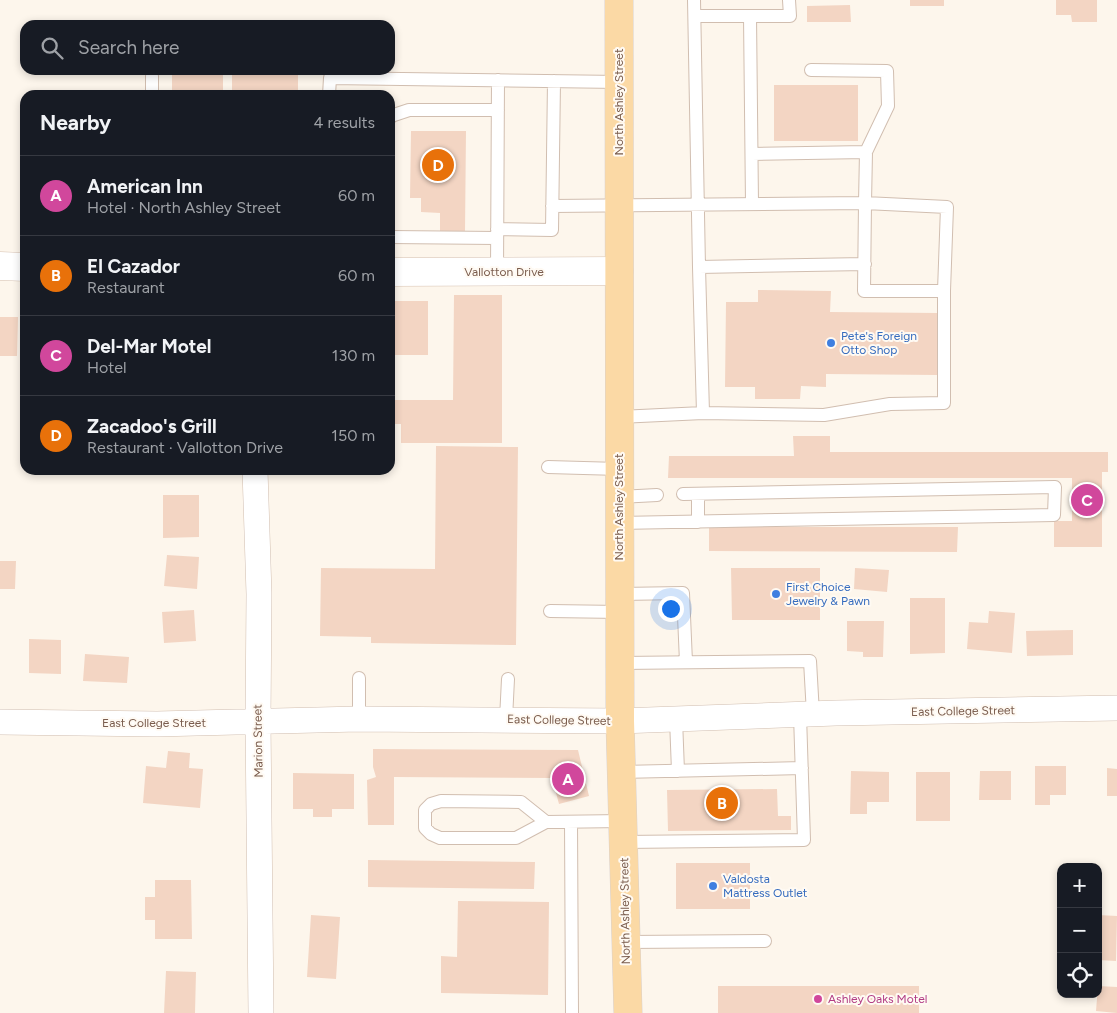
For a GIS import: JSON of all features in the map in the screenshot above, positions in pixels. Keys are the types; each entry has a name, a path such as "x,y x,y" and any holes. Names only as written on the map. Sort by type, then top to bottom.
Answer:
{"main road":[{"name":"North Ashley Street","path":"619,0 620,721 628,1013"}],"street":[{"path":"0,266 20,266"},
{"name":"Vallotton Drive","path":"395,272 619,272"},
{"name":"Marion Street","path":"255,475 259,594 258,721 261,1013"},
{"name":"East College Street","path":"0,722 157,724 359,719 620,721 806,714 1117,708"}],"lane":[{"path":"694,0 703,413"},
{"path":"695,16 790,16 789,0"},
{"path":"750,16 752,204"},
{"path":"811,70 887,71 888,106 866,152 864,291 944,290"},
{"path":"152,76 152,90"},
{"path":"330,90 330,78 618,82"},
{"path":"497,272 498,80"},
{"path":"395,236 497,234 552,230 554,81"},
{"path":"395,115 409,110 498,110"},
{"path":"752,154 866,152"},
{"path":"552,206 865,203 947,207 944,290 944,403 890,404 824,414 703,413 619,417"},
{"path":"699,267 865,264"},
{"path":"548,467 619,469"},
{"path":"619,510 698,522 1054,515 1055,487 683,494"},
{"path":"698,494 698,522"},
{"path":"619,510 657,495"},
{"path":"550,611 683,593 686,662"},
{"path":"546,822 521,802 441,801 431,804 424,810 425,828 431,834 440,838 516,838 546,822 570,822 623,831 804,840 802,768 810,661 620,663"},
{"path":"359,678 359,719"},
{"path":"506,719 508,678"},
{"path":"676,719 678,771"},
{"path":"621,772 802,768"},
{"path":"570,822 572,1013"},
{"path":"626,942 765,941"}],"building":[{"path":"910,0 944,0 944,6 910,6"},
{"path":"1056,0 1097,0 1097,22 1072,22 1071,15 1056,15"},
{"path":"850,5 851,22 807,22 807,6"},
{"path":"172,75 223,75 223,90 172,90"},
{"path":"232,75 298,75 298,90 232,90"},
{"path":"774,85 858,85 858,141 774,141"},
{"path":"411,131 466,131 465,231 440,231 440,213 421,212 421,198 410,198"},
{"name":"Pete's Foreign Otto Shop","path":"758,290 831,291 830,312 938,313 937,375 826,374 826,387 801,386 800,399 755,399 755,387 725,387 726,302 758,302"},
{"path":"454,295 502,295 502,443 401,443 401,424 395,424 395,400 453,400"},
{"path":"395,301 428,301 428,355 395,355"},
{"path":"0,317 18,317 17,356 0,356"},
{"path":"793,436 830,436 830,452 1108,452 1108,472 1102,472 1102,547 1054,547 1054,521 1072,521 1072,478 668,478 669,456 794,456"},
{"path":"436,446 518,447 516,645 371,643 371,637 320,636 321,568 435,569"},
{"path":"163,495 199,495 199,537 163,538"},
{"path":"709,527 958,527 957,552 709,551"},
{"path":"167,555 199,557 197,589 164,586"},
{"path":"0,561 16,561 15,589 0,589"},
{"name":"First Choice Jewelry & Pawn","path":"731,568 820,568 820,620 732,620"},
{"path":"855,568 889,570 887,592 854,589"},
{"path":"910,598 945,598 945,653 910,654"},
{"path":"194,610 196,641 164,643 162,612"},
{"path":"989,611 1015,613 1012,653 967,649 969,622 988,623"},
{"path":"847,621 884,621 883,657 863,657 863,652 847,651"},
{"path":"1073,630 1073,655 1027,656 1026,631"},
{"path":"29,639 61,640 61,674 29,673"},
{"path":"85,654 129,657 127,683 83,681"},
{"path":"373,749 578,750 589,796 559,804 552,778 394,777 394,825 368,825 367,780 376,777 373,767"},
{"path":"168,751 190,753 189,768 203,769 200,808 143,803 146,766 166,768"},
{"path":"1035,766 1066,766 1066,795 1050,795 1050,805 1035,805"},
{"path":"1107,768 1117,769 1117,796 1107,796"},
{"path":"851,771 889,772 889,802 867,802 867,814 850,814"},
{"path":"980,771 1011,771 1011,800 979,800"},
{"path":"916,772 950,772 950,821 916,821"},
{"path":"293,773 354,774 354,809 332,809 332,817 313,817 313,809 293,809"},
{"path":"777,789 778,816 791,816 791,830 668,831 667,790"},
{"path":"368,860 535,862 534,889 368,887"},
{"name":"Valdosta Mattress Outlet","path":"676,863 750,863 750,909 676,909"},
{"path":"155,880 191,880 192,939 155,939 155,920 145,920 145,897 155,897"},
{"path":"458,901 549,902 548,995 441,993 441,956 457,957"},
{"path":"311,915 340,917 336,979 307,977"},
{"path":"1102,915 1117,916 1116,961 1102,960"},
{"path":"166,971 196,972 195,1013 164,1013"},
{"name":"Ashley Oaks Motel","path":"718,986 919,986 919,1013 718,1013"},
{"path":"1102,986 1117,987 1117,1013 1096,1011 1097,998 1102,998"}],"place":[{"name":"Zacadoo's Grill","path":"438,165"},
{"name":"Pete's Foreign Otto Shop","path":"831,343"},
{"name":"Del-Mar Motel","path":"1087,500"},
{"name":"First Choice Jewelry & Pawn","path":"776,594"},
{"name":"American Inn","path":"568,779"},
{"name":"El Cazador","path":"722,803"},
{"name":"Valdosta Mattress Outlet","path":"713,886"},
{"name":"Ashley Oaks Motel","path":"818,999"}]}
